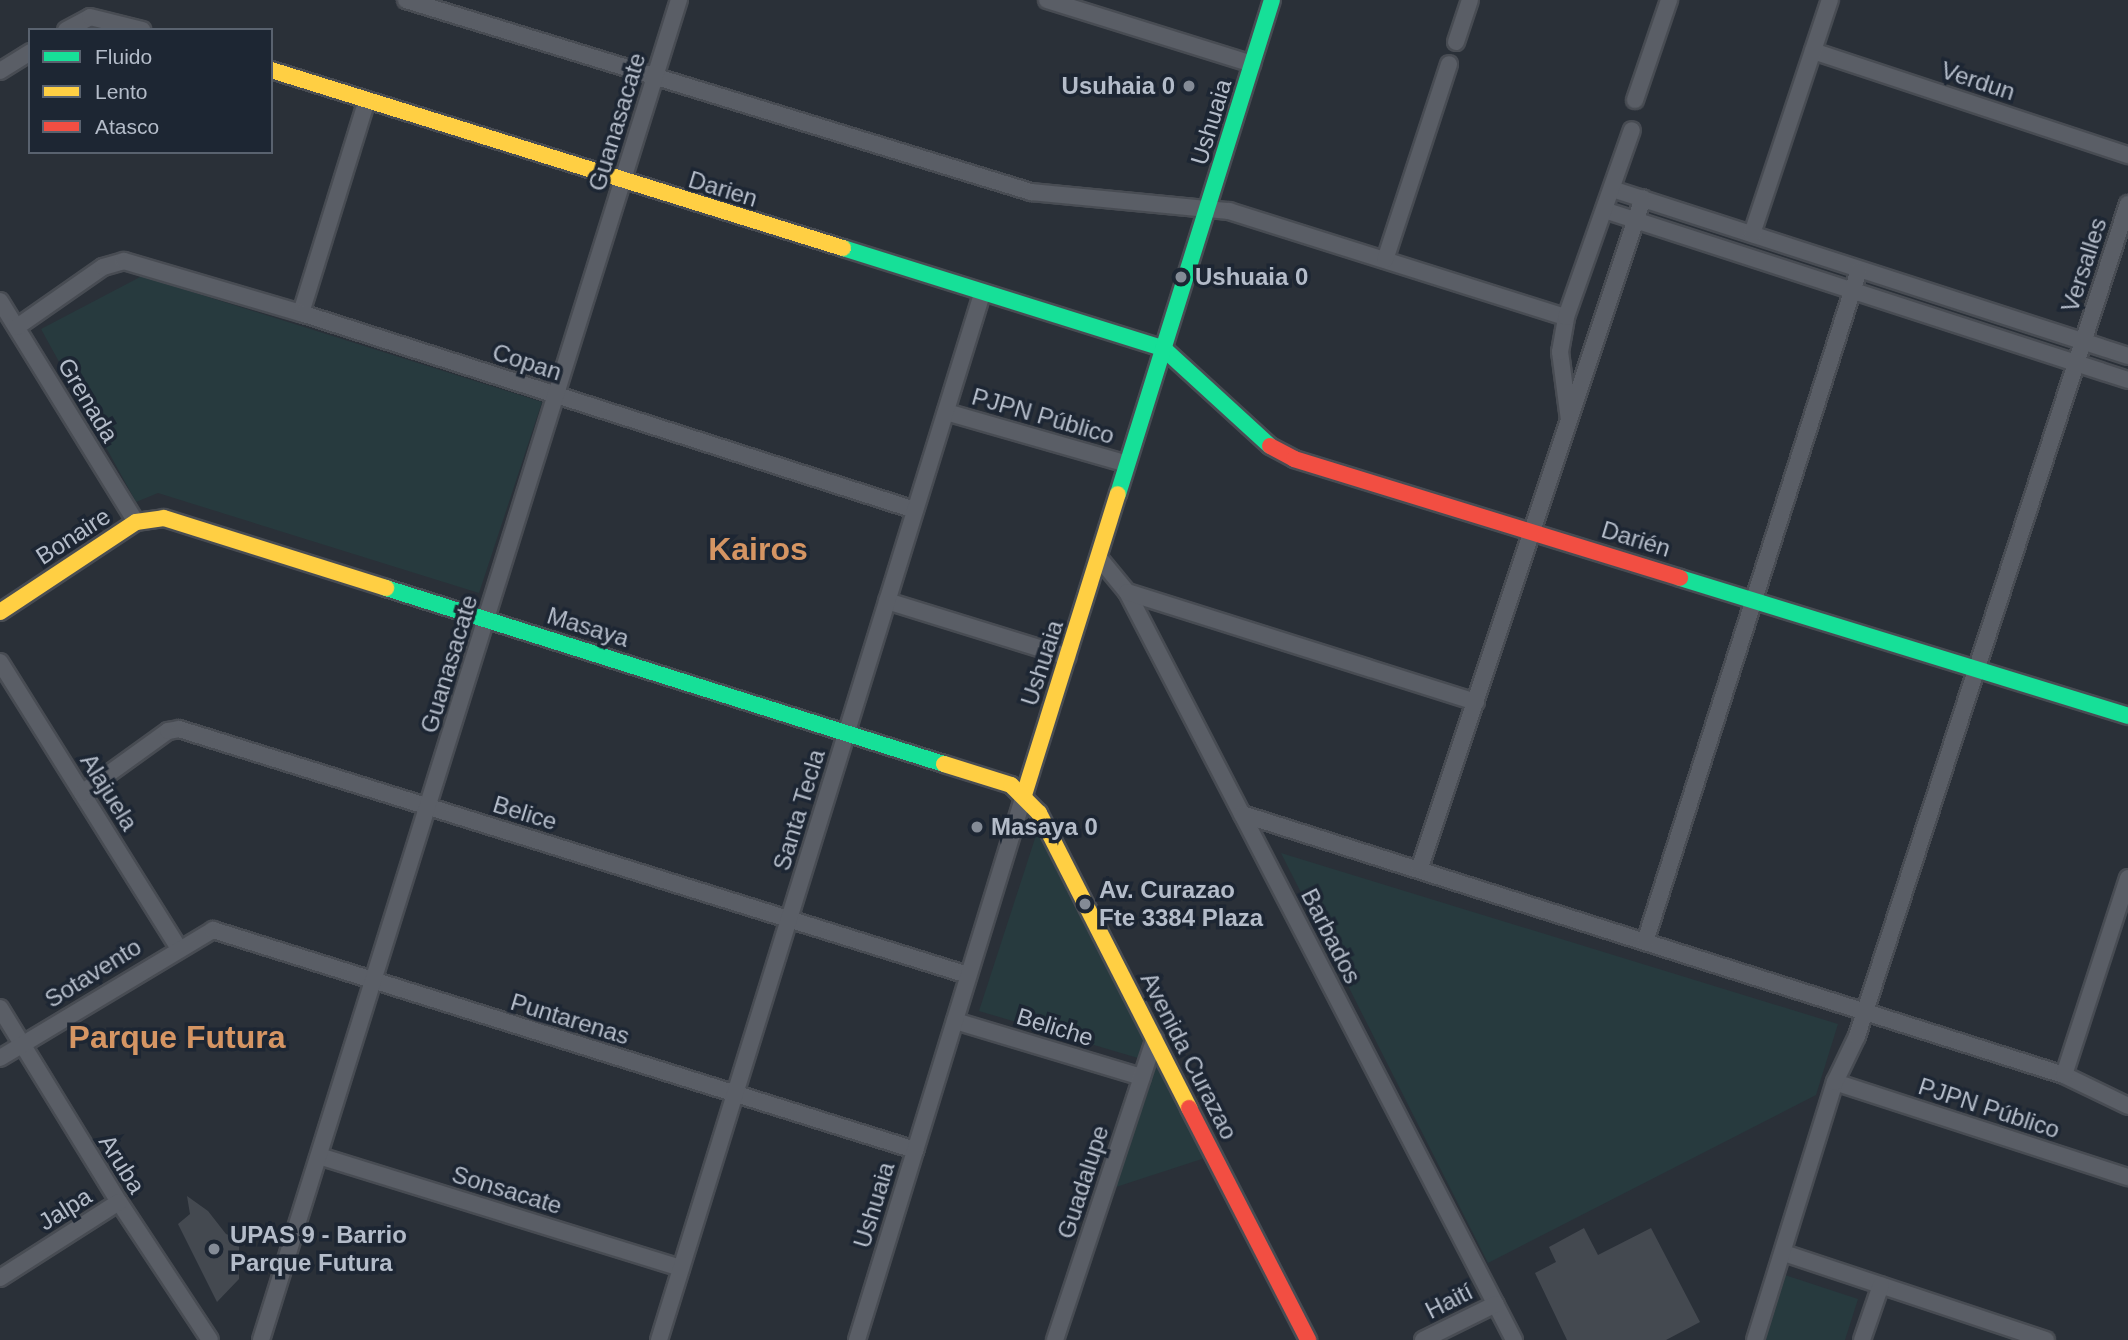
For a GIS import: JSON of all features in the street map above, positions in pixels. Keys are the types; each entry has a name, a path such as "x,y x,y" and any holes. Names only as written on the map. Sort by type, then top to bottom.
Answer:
{"street":[{"name":"Guanasacate","path":"261,1340 679,0"},
{"path":"1046,0 1252,64"},
{"name":"Ushuaia","path":"857,1340 1272,0"},
{"path":"1456,42 1470,0"},
{"path":"1635,100 1670,0"},
{"path":"1752,234 1829,0"},
{"path":"413,1 655,78 1031,191 1209,208 1566,317"},
{"path":"70,28 90,17 136,28"},
{"name":"Verdun","path":"1813,51 2128,155"},
{"path":"0,71 28,53"},
{"path":"1385,260 1449,64"},
{"name":"Darien","path":"273,70 622,181 1163,348"},
{"path":"301,313 367,100"},
{"path":"1569,420 1560,352 1566,317 1632,130"},
{"path":"1612,188 2128,356"},
{"path":"1419,870 1643,198"},
{"name":"Versalles","path":"1755,1340 1835,1082 1864,1011 2128,204"},
{"path":"1604,210 2128,380"},
{"name":"Copan","path":"17,327 103,267 124,261 301,313 915,510"},
{"path":"1645,942 1752,598 1859,270"},
{"name":"Santa Tecla","path":"659,1340 982,293"},
{"name":"Grenada","path":"0,301 136,522"},
{"name":"Darién","path":"1163,348 1280,454 2128,716"},
{"name":"PJPN Público","path":"946,412 1127,464"},
{"name":"Masaya","path":"136,522 178,521 847,730 998,779 1024,795"},
{"name":"Bonaire","path":"0,612 136,522"},
{"name":"Barbados","path":"1099,558 1127,592 1514,1340"},
{"path":"1127,592 1476,702"},
{"path":"887,601 1068,657"},
{"name":"Alajuela","path":"0,662 178,947"},
{"name":"Belice","path":"82,793 168,731 179,729 968,975"},
{"name":"Avenida Curazao","path":"1024,795 1039,813 1308,1340"},
{"path":"1242,814 2064,1075 2128,1106"},
{"path":"2064,1075 2123,908 2128,878"},
{"name":"Sotavento","path":"0,1058 178,947 213,930"},
{"name":"Puntarenas","path":"213,930 915,1150"},
{"name":"Aruba","path":"0,1008 119,1202 210,1340"},
{"name":"Beliche","path":"955,1021 1142,1077"},
{"name":"Guadalupe","path":"1055,1340 1155,1038"},
{"name":"PJPN Público","path":"1835,1082 2128,1177"},
{"name":"Sonsacate","path":"319,1156 681,1268"},
{"name":"Jalpa","path":"0,1278 119,1202"},
{"path":"1784,1253 2046,1340"},
{"path":"1862,1340 1881,1285"},
{"name":"Haití","path":"1423,1340 1496,1304"}],"green space":[{"path":"142,276 542,402 479,593 158,493 136,502 41,329"},
{"path":"1040,823 1143,1040 1138,1058 979,1011"},
{"path":"1281,853 1838,1024 1816,1095 1488,1263"},
{"path":"1154,1060 1205,1158 1116,1187"},
{"path":"1785,1275 1858,1299 1845,1340 1764,1340"}],"building":[{"name":"UPAS 9 - Barrio Parque Futura","path":"187,1196 208,1211 226,1234 239,1239 239,1279 217,1302 178,1224 190,1214"},
{"path":"1584,1228 1598,1255 1651,1228 1700,1322 1666,1340 1567,1340 1535,1273 1556,1262 1549,1247"}],"traffic: fast":[{"path":"1118,494 1272,0"},
{"path":"843,248 1163,348 1270,446"},
{"path":"1680,578 2128,716"},
{"path":"386,588 944,764"}],"traffic: slow":[{"path":"273,71 843,248"},
{"path":"1024,795 1118,494"},
{"path":"0,612 136,522 164,518 386,588"},
{"path":"944,764 1011,785 1039,813 1189,1108"}],"traffic: jam":[{"path":"1270,446 1294,459 1680,578"},
{"path":"1189,1108 1308,1340"}],"place":[{"name":"Usuhaia 0","path":"1189,86"},
{"name":"Ushuaia 0","path":"1181,277"},
{"name":"Masaya 0","path":"977,827"},
{"name":"Av. Curazao Fte 3384 Plaza","path":"1085,904"},
{"name":"UPAS 9 - Barrio Parque Futura","path":"214,1249"}],"district":[{"name":"Kairos","path":"758,549"},
{"name":"Parque Futura","path":"177,1037"}]}
